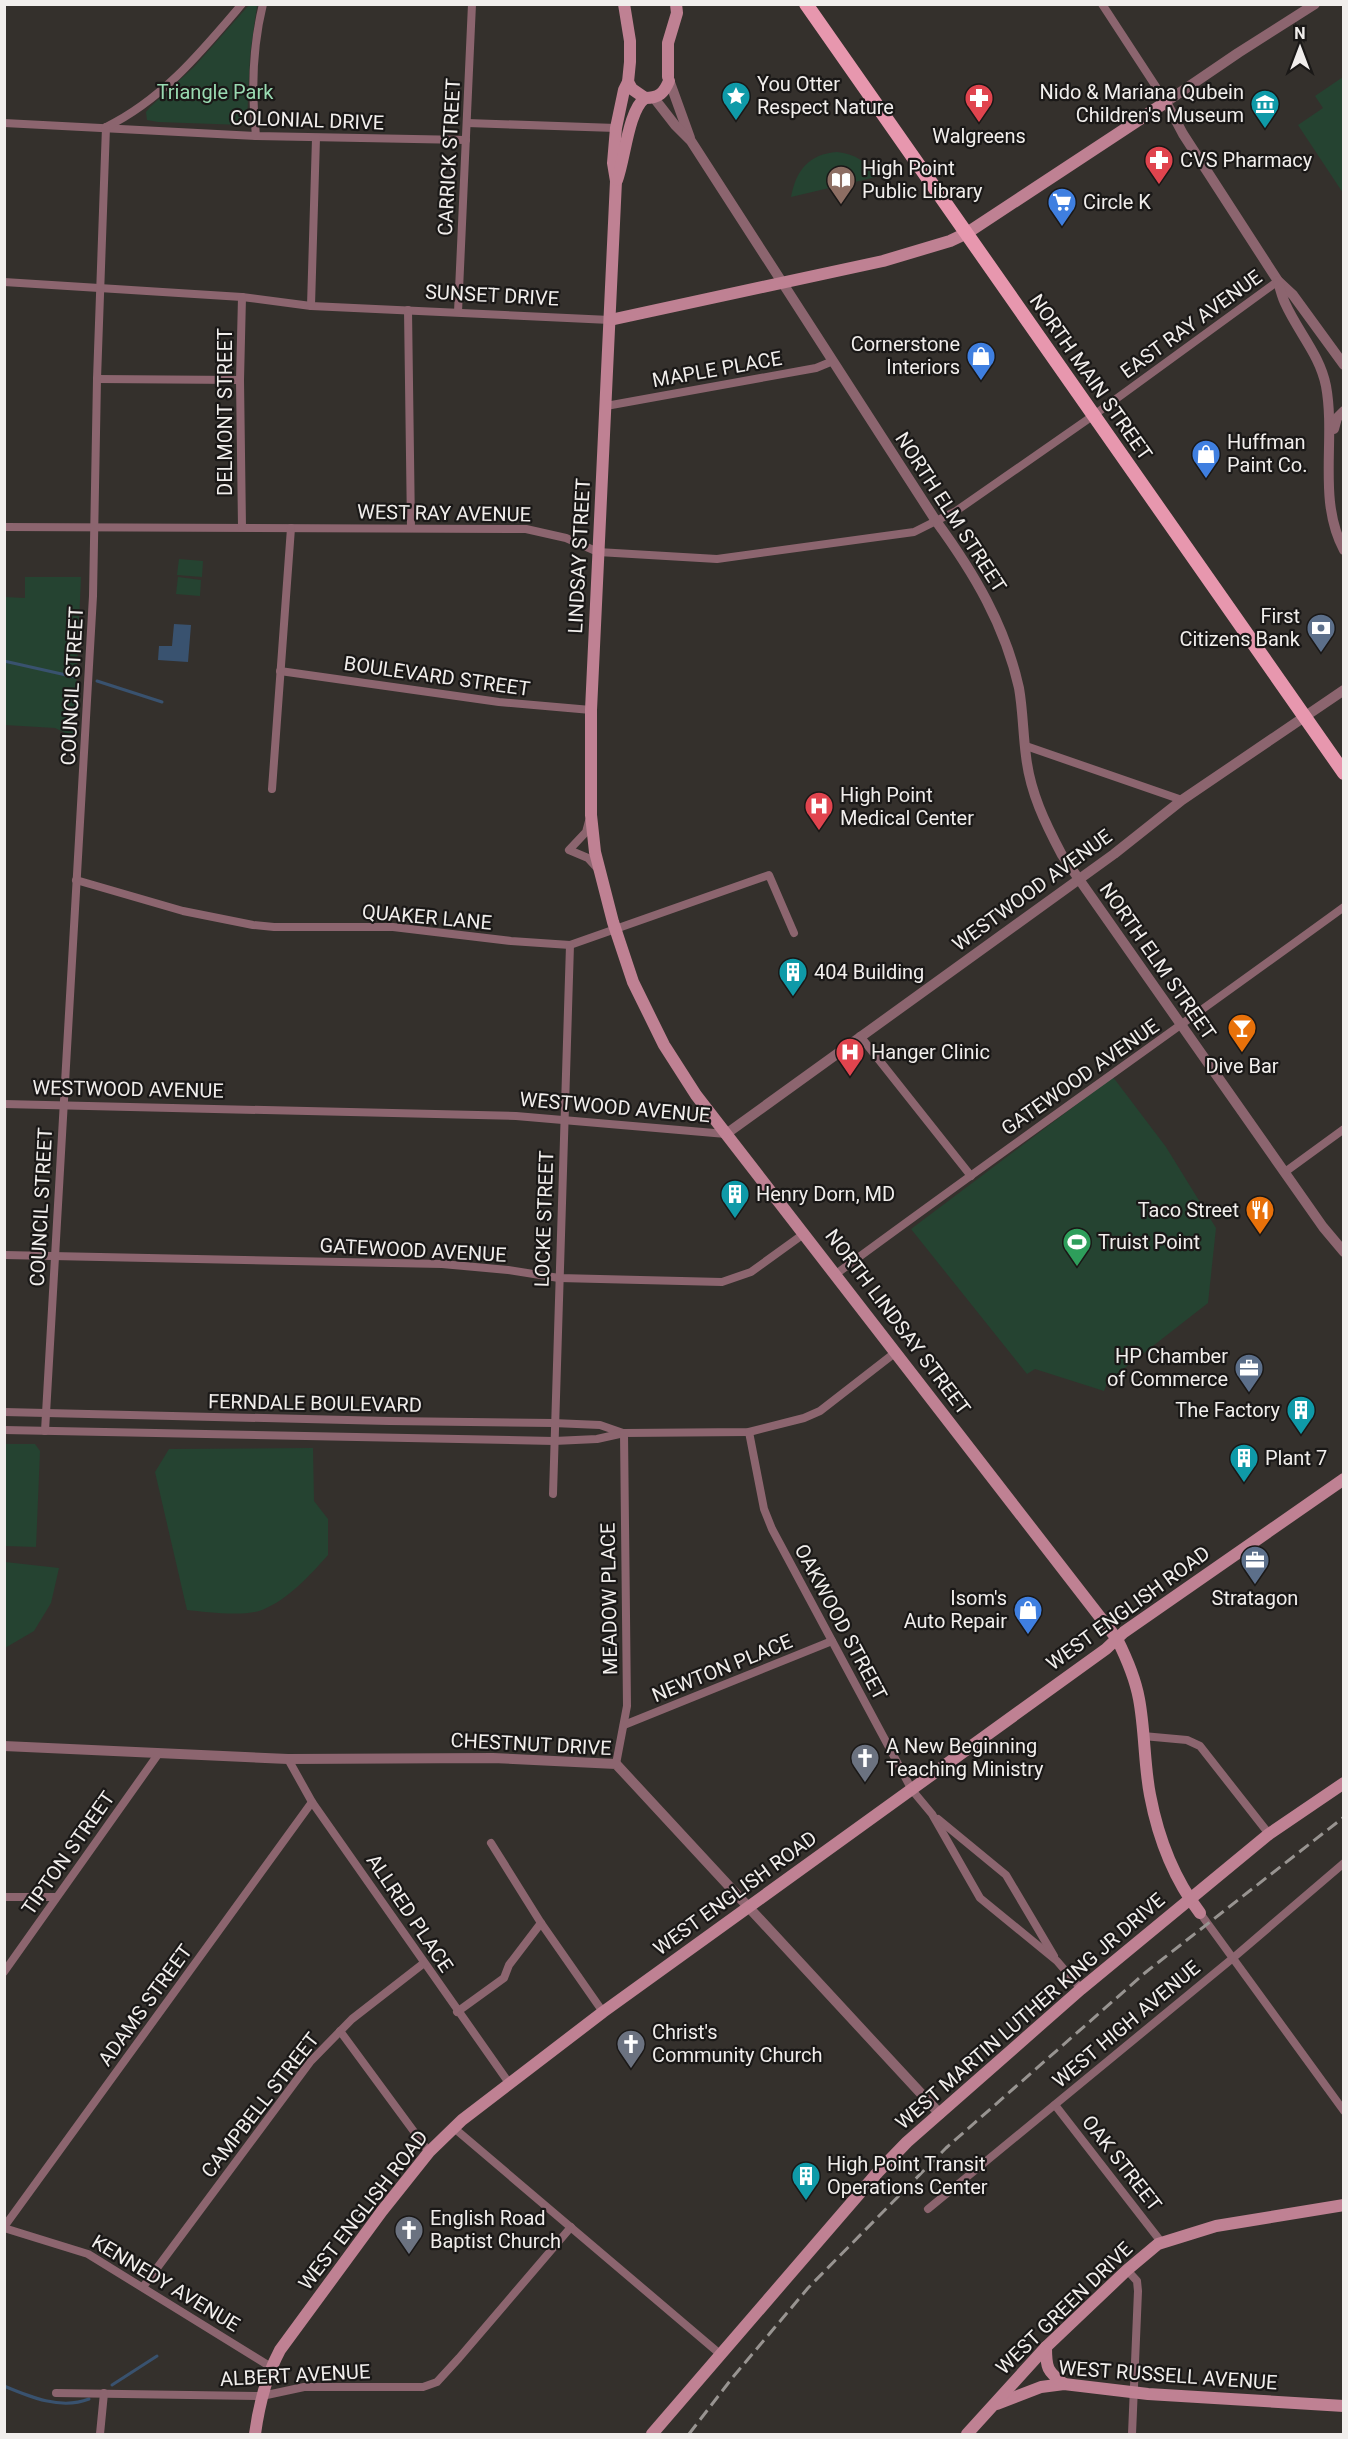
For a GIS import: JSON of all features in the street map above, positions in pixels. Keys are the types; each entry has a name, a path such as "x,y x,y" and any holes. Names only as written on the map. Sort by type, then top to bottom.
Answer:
{"main road":[{"name":"LINDSAY STREET","path":"616,930 596,852 591,815 591,711 616,181 613,163 616,128 624,90 628,82 630,41 624,4"},
{"name":"NORTH MAIN STREET","path":"806,4 1344,773"},
{"path":"669,79 668,43 678,6"},
{"name":"LINDSAY STREET","path":"616,181 623,165 634,112 639,103 666,90 669,79"},
{"path":"628,82 632,89 650,98"},
{"name":"SUNSET DRIVE","path":"610,320 883,261 950,241 967,233 1166,102"},
{"name":"NORTH LINDSAY STREET","path":"616,930 633,982 664,1045 696,1095 1117,1639 1132,1669 1139,1700 1150,1795 1156,1822 1172,1864 1189,1899 1200,1913"},
{"name":"WEST ENGLISH ROAD","path":"255,2434 262,2396 271,2367 336,2272 429,2152 454,2128 603,2012 912,1790 1117,1639 1342,1483"},
{"name":"WEST MARTIN LUTHER KING JR DRIVE","path":"652,2434 878,2172 1081,1989 1269,1834 1344,1782"},
{"name":"WEST GREEN DRIVE","path":"967,2434 1046,2346 1127,2270 1162,2242 1216,2226 1344,2205"},
{"path":"1046,2346 1046,2365 1050,2373 1064,2384"},
{"name":"WEST RUSSELL AVENUE","path":"993,2406 1041,2387 1064,2384 1133,2392 1344,2406"}],"street":[{"path":"106,127 130,116 188,66 242,4"},
{"path":"256,136 252,101 252,68 263,4"},
{"name":"CARRICK STREET","path":"458,312 472,4"},
{"path":"1102,4 1278,281 1293,295 1344,365"},
{"path":"1166,102 1315,4"},
{"path":"669,79 691,141"},
{"path":"650,98 691,141"},
{"name":"COLONIAL DRIVE","path":"4,123 256,136 466,140"},
{"path":"467,123 616,128"},
{"name":"COUNCIL STREET","path":"45,1431 93,596 97,379 106,127"},
{"path":"311,306 316,138"},
{"name":"NORTH ELM STREET","path":"691,141 936,521 976,579 1001,629 1019,688 1032,783 1041,814 1062,855 1323,1227 1344,1252"},
{"path":"1278,281 1284,303 1308,343 1320,367 1325,384 1330,417 1329,507 1335,534 1344,550"},
{"name":"EAST RAY AVENUE","path":"1094,415 1278,281"},
{"name":"SUNSET DRIVE","path":"4,282 242,297 311,306 610,320"},
{"name":"DELMONT STREET","path":"242,297 240,380 242,526"},
{"path":"408,310 411,528"},
{"name":"MAPLE PLACE","path":"606,406 816,368 833,361"},
{"path":"97,379 240,380"},
{"path":"1330,441 1337,418 1344,411"},
{"name":"WEST RAY AVENUE","path":"4,527 242,526 526,529 566,538 598,552 717,559 914,532 956,511 1094,415"},
{"path":"272,789 291,528"},
{"name":"BOULEVARD STREET","path":"280,671 500,702 591,711"},
{"name":"WESTWOOD AVENUE","path":"4,1104 516,1116 726,1134 1079,880 1182,800 1344,690"},
{"path":"1026,746 1182,800"},
{"path":"591,815 586,832 569,850 596,864 601,875"},
{"name":"QUAKER LANE","path":"76,880 183,911 253,925 393,927 511,941 570,945 769,874 794,933"},
{"name":"GATEWOOD AVENUE","path":"836,1274 1344,907"},
{"name":"LOCKE STREET","path":"553,1494 553,1422 570,945"},
{"path":"860,1036 971,1176"},
{"path":"1285,1172 1344,1129"},
{"name":"GATEWOOD AVENUE","path":"4,1255 442,1264 508,1270 559,1278 728,1281 751,1272 805,1233"},
{"name":"FERNDALE BOULEVARD","path":"4,1430 554,1441 597,1439 624,1433 749,1432 804,1418 820,1410 896,1352"},
{"name":"FERNDALE BOULEVARD","path":"4,1412 389,1421 553,1422 600,1425 624,1433"},
{"name":"OAKWOOD STREET","path":"749,1432 764,1509 912,1790 932,1815 980,1898 1057,1962 1081,1989"},
{"name":"MEADOW PLACE","path":"616,1764 627,1706 624,1433"},
{"name":"NEWTON PLACE","path":"624,1725 832,1641"},
{"path":"1143,1736 1187,1740 1200,1746 1269,1834"},
{"name":"CHESTNUT DRIVE","path":"4,1746 288,1759 493,1758 616,1764 940,2114"},
{"name":"TIPTON STREET","path":"4,1972 159,1753"},
{"name":"ALLRED PLACE","path":"288,1759 312,1802 457,2012 509,2083"},
{"name":"ADAMS STREET","path":"4,2227 312,1802"},
{"name":"OAKWOOD STREET","path":"932,1815 1006,1875 1057,1962"},
{"path":"491,1843 541,1923 603,2012"},
{"name":"WEST HIGH AVENUE","path":"928,2209 1233,1958 1344,1863"},
{"path":"4,1897 56,1897"},
{"path":"1200,1913 1344,2111"},
{"path":"457,2012 504,1978 509,1965 541,1923"},
{"name":"CAMPBELL STREET","path":"143,2287 310,2062 340,2031 424,1963"},
{"path":"340,2031 429,2152"},
{"name":"OAK STREET","path":"1055,2105 1162,2242"},
{"path":"454,2128 720,2354"},
{"name":"KENNEDY AVENUE","path":"4,2227 81,2251 271,2367"},
{"name":"ALBERT AVENUE","path":"56,2393 262,2396 304,2387 423,2387 437,2382 571,2227"},
{"path":"1127,2270 1137,2281 1138,2291 1131,2434"},
{"path":"100,2434 104,2393"}],"green space":[{"name":"Triangle Park","path":"249,5 257,5 250,55 247,121 243,125 147,120 146,112 150,107 194,67"},
{"path":"1343,77 1343,193 1298,125 1323,108 1315,96"},
{"path":"837,152 860,159 876,177 791,197 796,179 805,165 819,156"},
{"path":"179,559 203,561 202,577 177,575"},
{"path":"25,577 81,577 74,737 55,728 5,725 5,597 25,598"},
{"path":"178,577 201,580 200,596 176,594"},
{"name":"Truist Point","path":"1113,1077 1166,1147 1216,1228 1208,1303 1108,1381 1104,1391 1035,1369 1027,1374 911,1229"},
{"path":"5,1444 35,1444 40,1451 36,1547 5,1546"},
{"path":"313,1448 314,1501 328,1519 328,1555 290,1593 262,1610 235,1614 187,1610 155,1472 169,1449"},
{"path":"5,1562 59,1568 51,1603 34,1631 5,1648"}],"water":[{"path":"174,624 191,625 188,662 158,660 159,646 172,646"}],"waterway":[{"path":"4,661 75,677"},
{"path":"97,681 162,702"},
{"path":"112,2385 157,2356"},
{"path":"4,2386 35,2398 57,2403 89,2399"}],"railway":[{"path":"689,2434 733,2377 808,2288 946,2148 1146,1972 1344,1817"}],"place":[{"name":"You Otter Respect Nature","path":"736,122"},
{"name":"Walgreens","path":"979,124"},
{"name":"Nido & Mariana Qubein Children's Museum","path":"1265,130"},
{"name":"CVS Pharmacy","path":"1159,186"},
{"name":"High Point Public Library","path":"841,206"},
{"name":"Circle K","path":"1062,228"},
{"name":"Cornerstone Interiors","path":"981,382"},
{"name":"Huffman Paint Co.","path":"1206,480"},
{"name":"First Citizens Bank","path":"1321,654"},
{"name":"High Point Medical Center","path":"819,832"},
{"name":"404 Building","path":"793,998"},
{"name":"Dive Bar","path":"1242,1054"},
{"name":"Hanger Clinic","path":"850,1078"},
{"name":"Henry Dorn, MD","path":"735,1220"},
{"name":"Taco Street","path":"1260,1236"},
{"name":"Truist Point","path":"1077,1268"},
{"name":"HP Chamber of Commerce","path":"1249,1394"},
{"name":"The Factory","path":"1301,1436"},
{"name":"Plant 7","path":"1244,1484"},
{"name":"Stratagon","path":"1255,1586"},
{"name":"Isom's Auto Repair","path":"1028,1636"},
{"name":"A New Beginning Teaching Ministry","path":"865,1784"},
{"name":"Christ's Community Church","path":"631,2070"},
{"name":"High Point Transit Operations Center","path":"806,2202"},
{"name":"English Road Baptist Church","path":"409,2256"}]}
